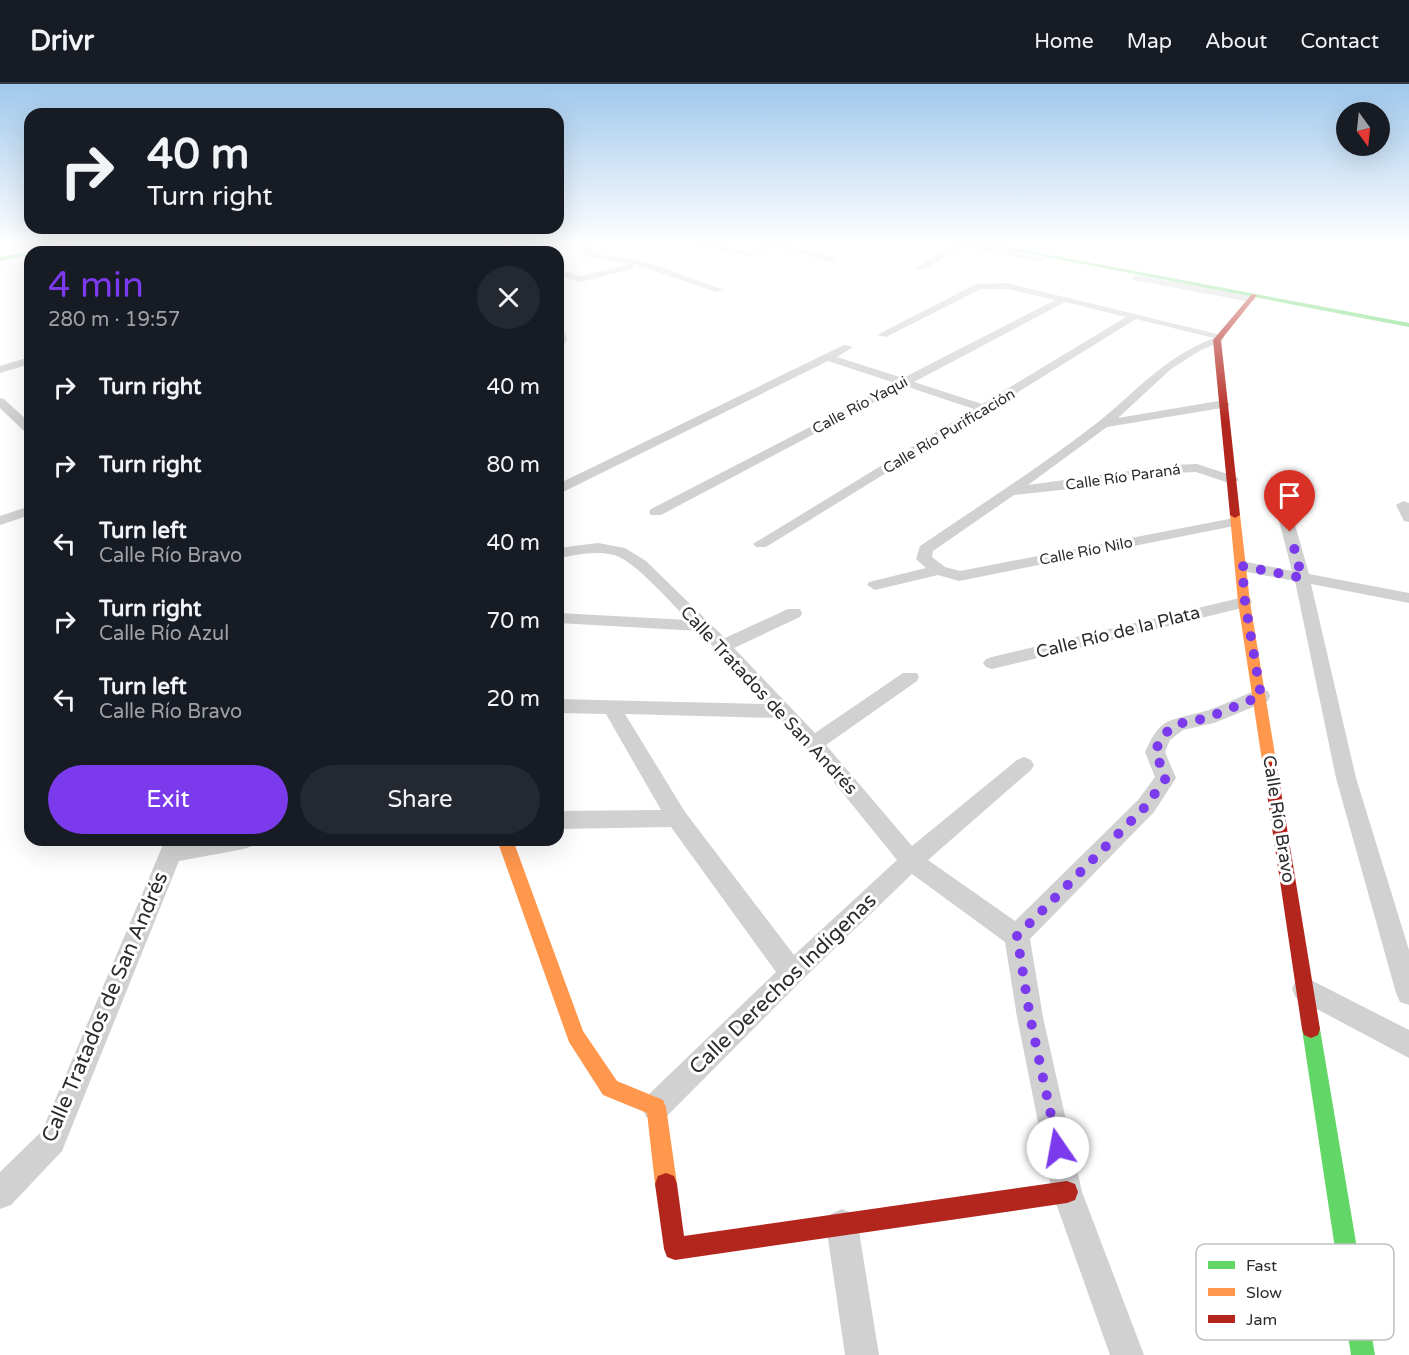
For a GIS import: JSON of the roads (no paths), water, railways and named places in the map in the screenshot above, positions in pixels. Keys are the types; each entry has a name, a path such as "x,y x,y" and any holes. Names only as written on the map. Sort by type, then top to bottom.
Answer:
{"street":[{"path":"882,335 945,303"},
{"name":"Calle Río Yaqui","path":"656,512 1056,303"},
{"path":"1082,303 1219,338"},
{"path":"939,570 924,559 925,549 1012,491 1103,424 1161,370 1192,348 1219,338 1248,303"},
{"path":"1288,303 1409,325"},
{"path":"1336,303 1409,317"},
{"name":"Calle Río Purificación","path":"761,544 986,409 1135,316"},
{"name":"Calle Río Bravo","path":"1219,338 1234,522 1242,566 1245,602 1345,1244"},
{"path":"564,486 848,347"},
{"path":"827,357 986,409"},
{"path":"0,370 24,362"},
{"path":"0,402 24,424"},
{"path":"1103,424 1224,404"},
{"name":"Calle Río Paraná","path":"1012,491 1070,485 1173,469 1197,468 1232,480"},
{"path":"1277,486 1302,578 1346,778 1409,993"},
{"path":"0,521 24,512"},
{"name":"Calle Río Nilo","path":"939,570 959,576 1234,522"},
{"name":"Calle Tratados de San Andrés","path":"564,552 598,548 620,551 640,564 704,626 780,711 814,744 911,861 1017,936"},
{"path":"1242,566 1409,598"},
{"path":"875,585 939,570"},
{"name":"Calle Río de la Plata","path":"992,663 1245,602"},
{"path":"723,646 794,613"},
{"path":"564,618 704,626"},
{"path":"814,744 910,677"},
{"path":"1127,1355 1067,1192 1030,1017 1017,936 1146,806 1166,778 1155,752 1162,736 1177,724 1207,718 1261,696"},
{"path":"564,706 780,711"},
{"path":"612,708 677,818 792,973"},
{"name":"Calle Derechos Indígenas","path":"656,1107 792,973 911,861 1024,765"},
{"path":"564,819 677,818"},
{"path":"507,846 576,1036 610,1088 656,1107 675,1249 1067,1192"},
{"name":"Calle Tratados de San Andrés","path":"0,1194 52,1141 174,847"},
{"path":"1305,989 1409,1045"},
{"path":"842,1226 862,1355"},
{"name":"Calle Río Bravo","path":"1361,1340 1363,1355"}]}
